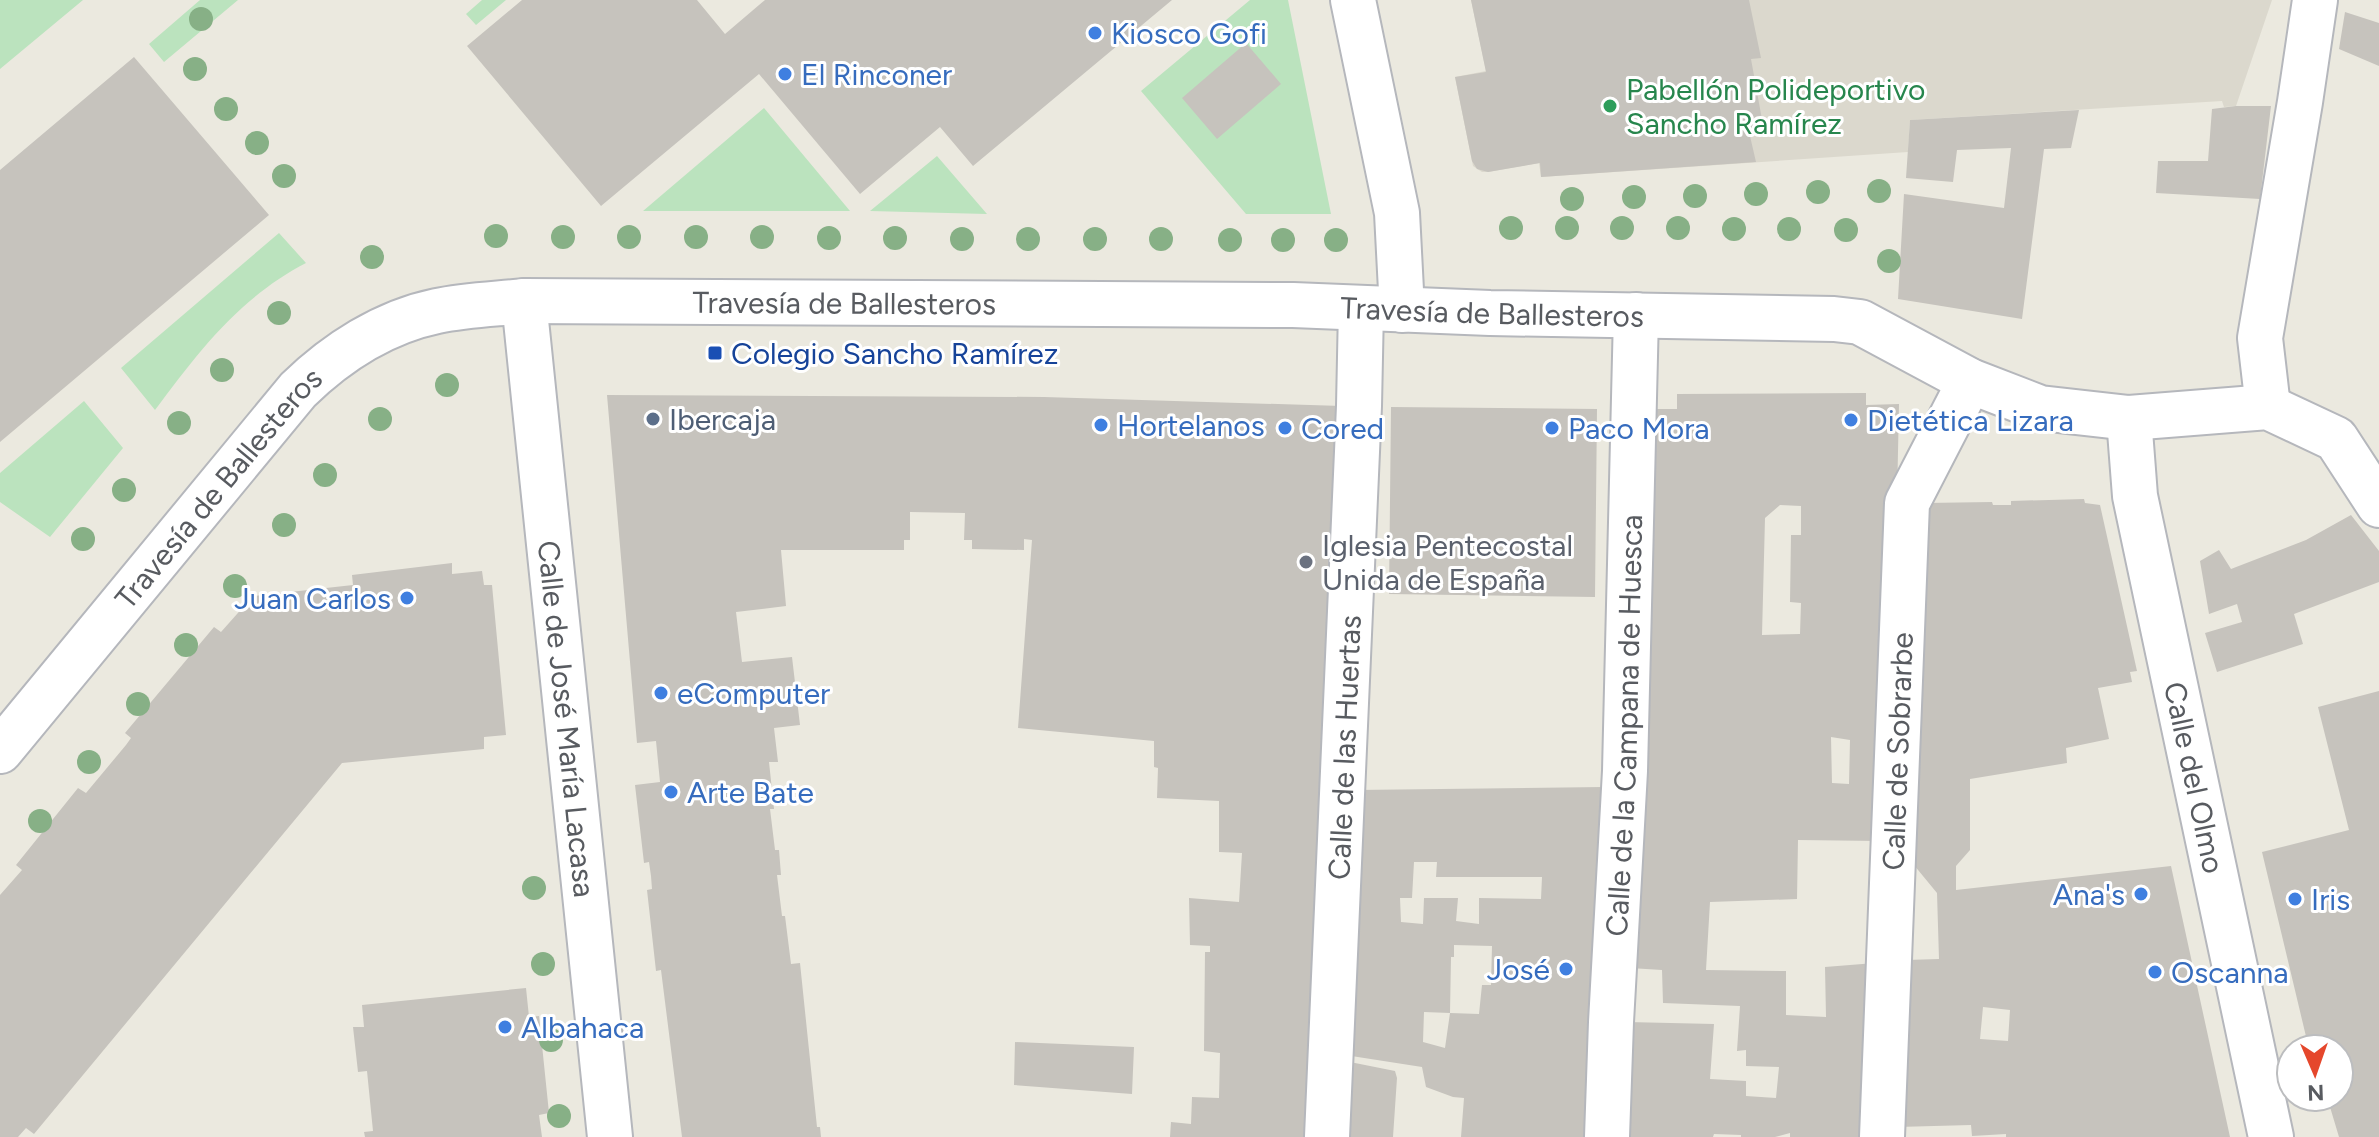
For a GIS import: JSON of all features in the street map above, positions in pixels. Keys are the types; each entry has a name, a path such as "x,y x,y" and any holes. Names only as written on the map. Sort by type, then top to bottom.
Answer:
{"street":[{"name":"Calle de las Huertas","path":"1327,1137 1358,422 1397,213 1353,0"},
{"path":"2315,0 2260,338 2268,407 2336,439 2379,505"},
{"name":"Travesía de Ballesteros","path":"0,751 298,390 324,365 352,345 437,311 524,301 1277,305 1834,319 1860,322 1970,381 2040,408 2129,418 2268,407"},
{"name":"Calle de José María Lacasa","path":"524,301 610,1137"},
{"name":"Calle de la Campana de Huesca","path":"1607,1137 1625,771 1636,315"},
{"name":"Calle de Sobrarbe","path":"1882,1137 1907,503 1970,381"},
{"name":"Calle del Olmo","path":"2129,418 2135,496 2271,1137"}],"shaded area":[{"path":"1471,0 2272,0 2236,106 2224,107 2222,101 1910,120 1908,152 1541,177 1539,163 1488,172 1473,166 1455,77 1486,71"}],"green space":[{"path":"0,0 83,0 0,69"},
{"path":"200,0 238,0 164,62 149,44"},
{"path":"482,0 506,0 476,25 466,14"},
{"path":"1250,0 1288,0 1331,214 1246,214 1141,91"},
{"path":"764,108 850,211 643,211"},
{"path":"937,156 987,214 870,211"},
{"path":"279,233 306,263 260,292 240,309 204,347 155,410 121,368"},
{"path":"84,401 123,448 50,537 0,502 0,473"}],"building":[{"path":"522,0 697,0 725,34 765,0 1172,0 973,166 940,127 860,194 759,74 601,206 467,46"},
{"name":"Pabellón Polideportivo Sancho Ramírez","path":"1471,0 1749,0 1761,58 1751,59 1765,136 1750,136 1756,162 1541,177 1540,163 1488,172 1477,169 1472,161 1455,77 1486,72"},
{"path":"2345,12 2379,23 2379,66 2339,49"},
{"path":"1246,43 1281,84 1217,139 1182,98"},
{"path":"134,57 269,215 0,442 0,170"},
{"path":"2271,106 2260,199 2156,193 2158,161 2208,161 2212,109"},
{"path":"2079,110 2071,148 2044,149 2022,319 1898,299 1904,194 2004,208 2011,148 1957,150 1953,182 1906,178 1910,120"},
{"path":"1866,393 1866,405 1899,404 1880,841 1798,840 1797,899 1710,902 1706,970 1786,971 1786,1015 1826,1017 1825,967 1875,963 1870,1137 1790,1137 1790,1133 1775,1137 1714,1134 1713,1137 1624,1137 1627,1022 1714,1024 1710,1079 1746,1081 1746,1096 1776,1098 1779,1067 1746,1066 1746,1050 1737,1051 1740,1006 1663,1003 1662,970 1630,968 1648,692 1656,409 1677,409 1677,394","holes":["1780,505 1801,506 1801,535 1791,535 1790,602 1801,603 1800,634 1762,635 1765,518","1831,737 1850,740 1849,784 1832,783"]},
{"path":"607,395 1044,397 1342,406 1311,1137 1170,1137 1171,1122 1191,1124 1192,1097 1219,1098 1220,1053 1204,1051 1205,952 1210,952 1210,946 1190,945 1189,898 1239,902 1242,853 1219,852 1219,801 1157,798 1158,768 1154,767 1154,741 1018,728 1032,540 1024,539 1024,550 972,549 972,540 964,540 965,513 910,512 910,540 904,540 904,550 781,550 786,606 736,612 742,662 792,657 800,725 774,728 778,762 769,762 774,809 770,809 775,850 779,850 781,875 777,875 791,964 800,963 817,1127 820,1127 821,1137 682,1137 661,970 656,971 647,890 652,889 651,876 649,862 644,863 635,785 660,782 656,741 637,743"},
{"path":"1391,407 1597,409 1595,597 1389,594"},
{"path":"2084,499 2085,503 2100,505 2137,671 2130,672 2132,682 2098,688 2109,739 2066,748 2067,763 1970,779 1970,850 1956,866 1956,890 2171,866 2230,1137 1972,1136 1971,1125 1897,1127 1906,960 1939,959 1937,893 1909,859 1925,503 1992,502 1993,505 2011,505 2011,501","holes":["1983,1007 2010,1010 2008,1041 1980,1039"]},
{"path":"2351,515 2379,551 2379,582 2294,614 2303,644 2217,672 2205,633 2242,622 2237,604 2209,614 2200,561 2219,550 2231,569 2306,540"},
{"path":"452,563 452,574 482,571 484,585 492,585 506,735 484,737 484,749 342,763 34,1134 26,1128 18,1137 0,1137 0,895 22,870 16,865 78,788 86,793 126,745 131,738 125,733 214,627 221,632 253,596 353,585 352,575"},
{"path":"2379,691 2379,1137 2339,1137 2332,1113 2355,1113 2355,1033 2305,1033 2262,852 2349,830 2318,707"},
{"path":"1603,787 1592,1137 1461,1137 1464,1098 1426,1087 1422,1067 1345,1055 1356,790","holes":["1414,862 1437,862 1436,877 1542,877 1541,899 1479,898 1479,924 1456,921 1458,898 1424,898 1423,924 1401,922 1400,898 1412,898","1454,945 1492,946 1491,985 1482,985 1479,1014 1450,1013 1451,957 1454,957","1424,1012 1450,1013 1445,1048 1423,1042"]},
{"path":"526,988 529,1017 539,1016 549,1113 539,1115 542,1137 365,1137 364,1132 373,1131 367,1071 358,1072 353,1027 364,1027 362,1005"},
{"path":"1015,1042 1134,1047 1132,1094 1014,1085"},
{"path":"1345,1061 1395,1071 1393,1137 1344,1137"}],"place":[{"name":"Kiosco Gofi","path":"1095,33"},
{"name":"El Rinconer","path":"785,74"},
{"name":"Pabellón Polideportivo Sancho Ramírez","path":"1610,106"},
{"name":"Colegio Sancho Ramírez","path":"715,353"},
{"name":"Ibercaja","path":"653,419"},
{"name":"Dietética Lizara","path":"1851,420"},
{"name":"Hortelanos","path":"1101,425"},
{"name":"Cored","path":"1285,428"},
{"name":"Paco Mora","path":"1552,428"},
{"name":"Iglesia Pentecostal Unida de España","path":"1306,562"},
{"name":"Juan Carlos","path":"407,598"},
{"name":"eComputer","path":"661,693"},
{"name":"Arte Bate","path":"671,792"},
{"name":"Ana's","path":"2141,894"},
{"name":"Iris","path":"2295,899"},
{"name":"José","path":"1566,969"},
{"name":"Oscanna","path":"2155,972"},
{"name":"Albahaca","path":"505,1027"}]}
